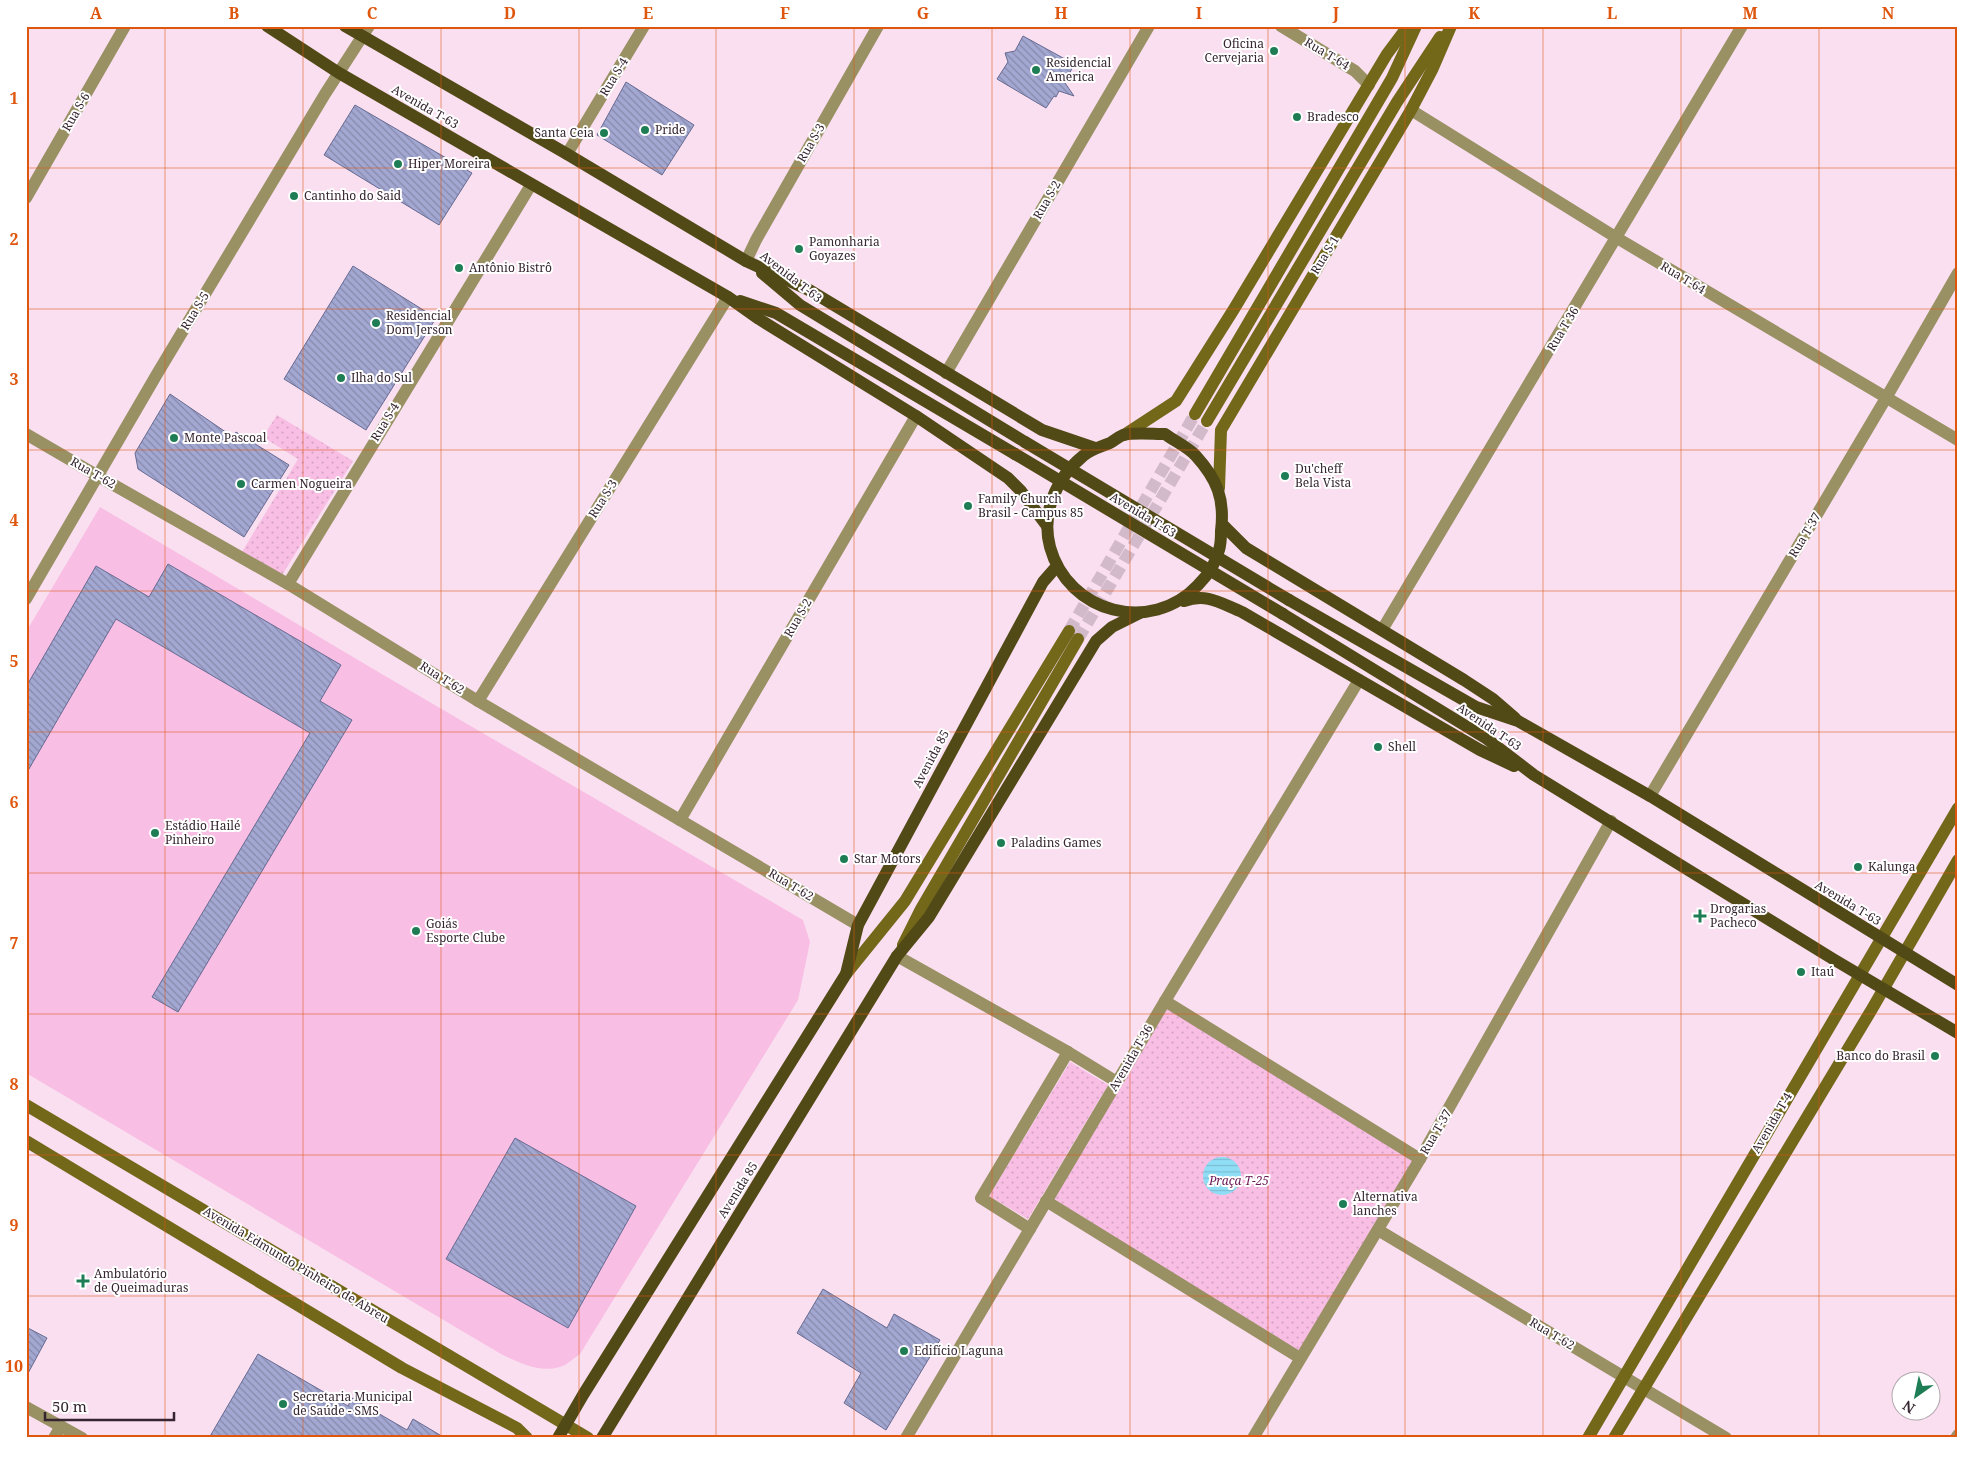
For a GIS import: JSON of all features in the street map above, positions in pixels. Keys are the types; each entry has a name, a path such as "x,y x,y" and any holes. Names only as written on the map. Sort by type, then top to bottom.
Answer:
{"main road":[{"name":"Avenida T-63","path":"268,26 339,73 728,298 759,320 916,416 1008,478 1021,491 1048,526"},
{"name":"Avenida T-63","path":"345,26 366,32 746,261 809,290 1042,430 1095,448"},
{"path":"1124,435 1165,434 1195,454 1219,488 1222,504 1219,551 1207,576 1188,596 1177,603 1158,610 1140,613 1115,611 1092,602 1072,586 1057,566 1050,547 1048,526 1052,499 1064,475 1083,456 1095,448 1124,435 1176,401 1234,310 1387,54 1408,26"},
{"path":"1195,414 1392,78 1416,26"},
{"name":"Rua S-1","path":"1207,422 1397,102 1447,26"},
{"name":"Rua S-1","path":"1219,488 1220,430 1411,110 1452,26"},
{"name":"Avenida T-63","path":"746,261 800,305 1290,600 1476,707 1518,721 1650,796 1958,985"},
{"name":"Avenida T-63","path":"728,298 776,313 1016,454 1487,739 1534,775"},
{"name":"Avenida T-63","path":"1222,524 1246,548 1493,699 1518,721"},
{"name":"Avenida 85","path":"846,974 858,925 1042,582 1057,566"},
{"name":"Avenida T-63","path":"1177,603 1197,596 1210,598 1242,612 1480,750 1534,775 1859,974 1958,1032"},
{"name":"Avenida 85","path":"897,956 929,918 1096,641 1112,627 1140,613"},
{"name":"Avenida 85","path":"558,1438 846,974 905,901 1074,635 921,909 897,956 602,1438"},
{"name":"Avenida T-4","path":"1588,1438 1958,808"},
{"path":"1614,1438 1884,989 1958,860"},
{"name":"Avenida Edmundo Pinheiro de Abreu","path":"26,1105 588,1438"},
{"path":"26,1141 394,1363 517,1428 527,1438"}],"street":[{"name":"Rua S-6","path":"26,198 125,26"},
{"name":"Rua S-4","path":"567,154 644,26"},
{"name":"Rua S-3","path":"746,261 756,240 878,26"},
{"name":"Rua S-2","path":"946,373 1149,26"},
{"name":"Rua T-64","path":"1281,26 1355,71 1369,85"},
{"name":"Rua T 36","path":"1382,630 1742,26"},
{"name":"Rua S-5","path":"26,599 157,374 339,73 366,32"},
{"name":"Rua T-64","path":"1411,110 1617,238 1958,440"},
{"name":"Rua S-4","path":"288,584 531,185"},
{"name":"Rua T-37","path":"1650,796 1958,273"},
{"name":"Rua S-3","path":"478,700 728,298"},
{"name":"Rua S-2","path":"680,820 916,416"},
{"name":"Rua T-62","path":"26,434 288,584 478,700 858,925"},
{"name":"Avenida T-36","path":"906,1438 1164,1001 1359,680"},
{"name":"Rua T-37","path":"1252,1438 1420,1158 1611,821"},
{"path":"897,956 1068,1052 1117,1082"},
{"path":"1164,1001 1420,1158"},
{"path":"1030,1228 981,1198 1068,1052"},
{"path":"1046,1201 1300,1358"},
{"name":"Rua T-62","path":"1378,1230 1726,1438"},
{"path":"26,1407 82,1438"},
{"path":"54,1438 61,1426"}],"green space":[{"path":"277,415 353,461 282,575 242,552 298,459 263,437"},
{"name":"Goiás Esporte Clube","path":"100,507 803,920 810,942 798,1000 580,1354 565,1365 552,1369 537,1368 522,1364 501,1354 26,1073 26,632"},
{"name":"Praça T-25","path":"1165,1004 1416,1159 1300,1356 1054,1199"},
{"path":"1070,1062 1108,1085 1028,1219 989,1196"}],"water":[{"path":"1222,1157 1235,1163 1241,1176 1235,1189 1222,1195 1209,1189 1203,1176 1209,1163"}],"building":[{"name":"Residencial America","path":"1023,36 1074,64 1065,83 1074,96 1059,91 1046,108 997,79 1008,62 1005,53 1015,51"},
{"name":"Pride","path":"626,82 694,125 662,175 597,135"},
{"name":"Hiper Moreira","path":"355,105 472,173 439,225 324,155"},
{"path":"353,266 436,318 366,430 284,379"},
{"path":"170,394 233,437 236,432 289,465 244,537 138,469 135,453"},
{"path":"168,564 341,665 320,701 352,720 178,1012 152,997 310,733 116,619 26,774 26,687 96,566 149,597"},
{"path":"515,1138 636,1206 568,1328 446,1259"},
{"name":"Edifício Laguna","path":"823,1289 887,1328 894,1314 940,1340 886,1430 844,1403 861,1373 797,1333"},
{"path":"26,1327 47,1338 26,1377"},
{"path":"258,1354 348,1406 352,1398 407,1430 413,1419 445,1438 209,1438"}],"tunnel":[{"path":"1069,631 1195,414"},
{"path":"1078,639 1207,421"}],"place":[{"name":"Oficina Cervejaria","path":"1274,51"},
{"name":"Residencial America","path":"1036,70"},
{"name":"Bradesco","path":"1297,117"},
{"name":"Pride","path":"645,130"},
{"name":"Santa Ceia","path":"604,133"},
{"name":"Hiper Moreira","path":"398,164"},
{"name":"Cantinho do Said","path":"294,196"},
{"name":"Pamonharia Goyazes","path":"799,249"},
{"name":"Antônio Bistrô","path":"459,268"},
{"name":"Residencial Dom Jerson","path":"376,323"},
{"name":"Ilha do Sul","path":"341,378"},
{"name":"Monte Pascoal","path":"174,438"},
{"name":"Du'cheff Bela Vista","path":"1285,476"},
{"name":"Carmen Nogueira","path":"241,484"},
{"name":"Family Church Brasil - Campus 85","path":"968,506"},
{"name":"Shell","path":"1378,747"},
{"name":"Estádio Hailé Pinheiro","path":"155,833"},
{"name":"Paladins Games","path":"1001,843"},
{"name":"Star Motors","path":"844,859"},
{"name":"Kalunga","path":"1858,867"},
{"name":"Drogarias Pacheco","path":"1700,916"},
{"name":"Goiás Esporte Clube","path":"416,931"},
{"name":"Itaú","path":"1801,972"},
{"name":"Banco do Brasil","path":"1935,1056"},
{"name":"Alternativa lanches","path":"1343,1204"},
{"name":"Ambulatório de Queimaduras","path":"83,1281"},
{"name":"Edifício Laguna","path":"904,1351"},
{"name":"Secretaria Municipal de Saúde - SMS","path":"283,1404"}]}
